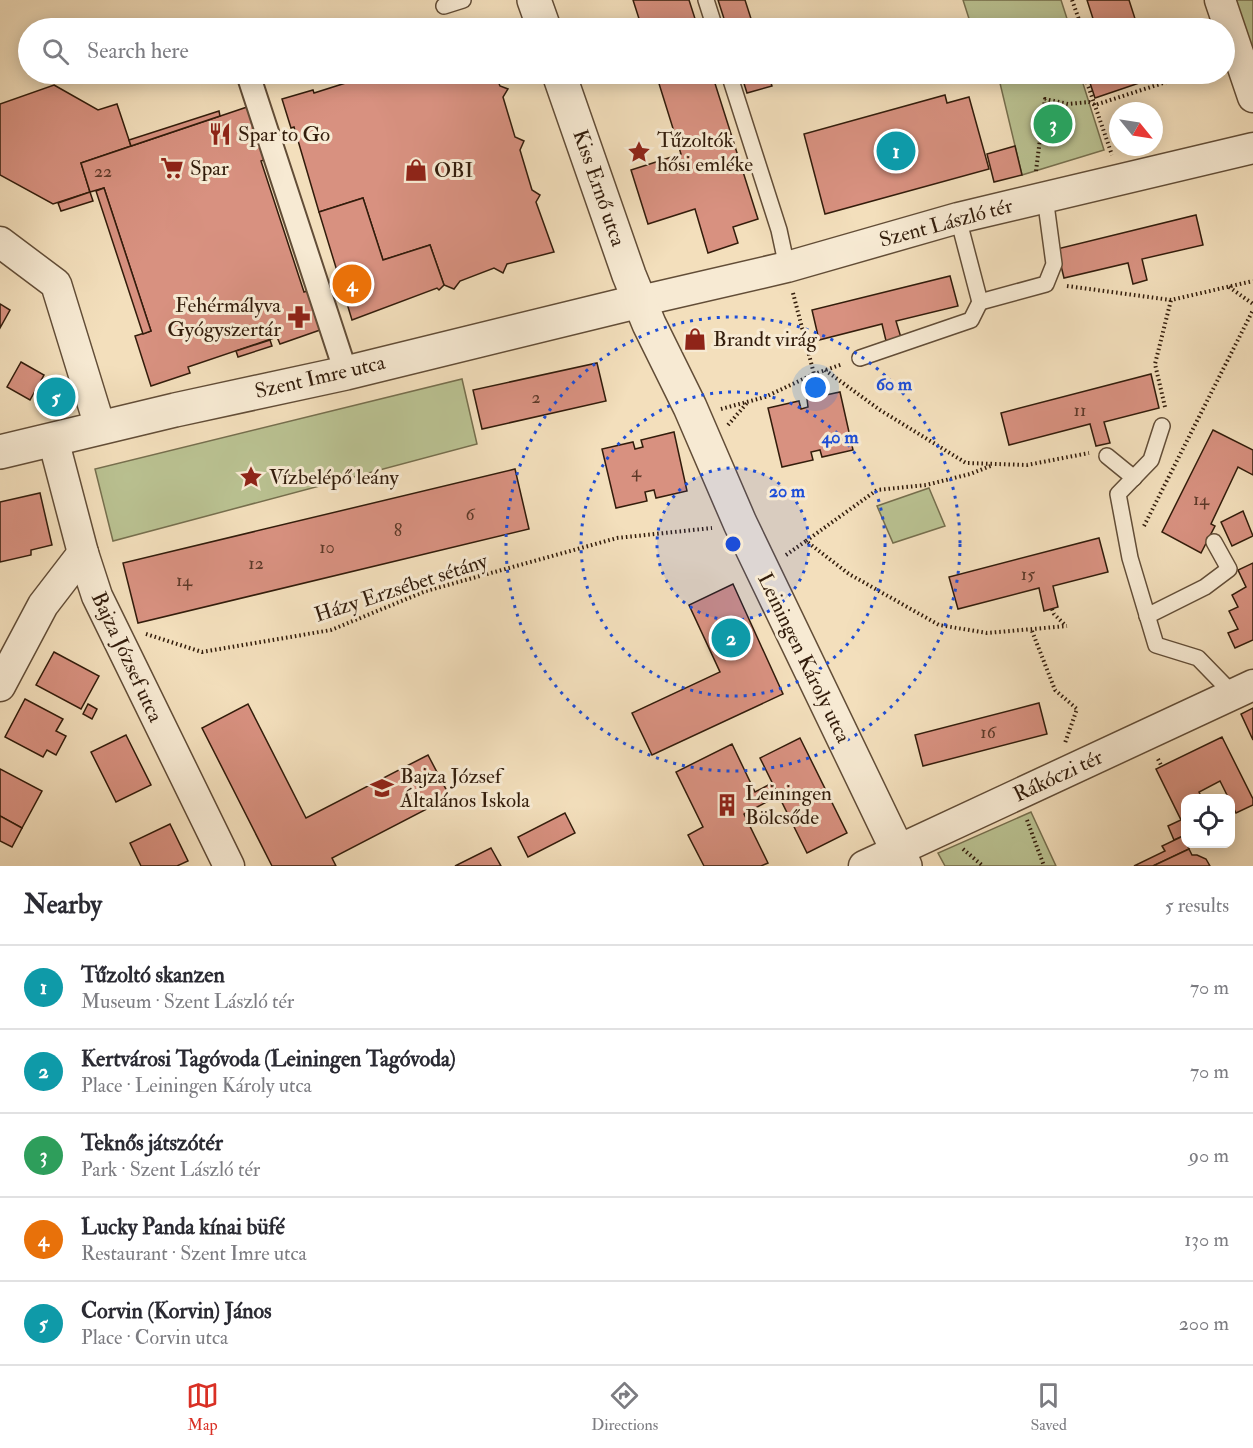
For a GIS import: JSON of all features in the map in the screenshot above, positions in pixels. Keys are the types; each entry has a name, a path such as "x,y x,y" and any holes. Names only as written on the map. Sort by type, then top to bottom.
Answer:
{"street":[{"path":"534,0 540,18"},
{"path":"1220,0 1226,18"},
{"path":"1235,44 1253,97"},
{"path":"251,84 345,373"},
{"name":"Kiss Ernő utca","path":"563,84 640,301"},
{"name":"Szent László tér","path":"640,301 787,267 958,218 1253,148"},
{"path":"0,242 56,284 100,427"},
{"name":"Szent Imre utca","path":"0,452 100,427 345,373 640,301"},
{"name":"Leiningen Károly utca","path":"640,301 690,407 740,524 901,858"},
{"name":"Bajza József utca","path":"52,439 97,596 229,866"},
{"path":"0,686 44,605 83,553"},
{"name":"Rákóczi tér","path":"864,866 901,858 1244,690"}],"lane":[{"path":"444,6 463,0"},
{"path":"706,0 712,18"},
{"path":"732,84 779,230 787,267"},
{"path":"980,302 1046,284 1054,264 1045,197"},
{"path":"860,358 971,320 980,302 958,218"},
{"path":"1162,426 1151,460 1118,494 1130,558 1156,645 1198,658 1244,690"},
{"path":"1107,456 1134,478"},
{"path":"1147,616 1205,587 1229,569 1214,542"}],"path":[{"path":"1072,0 1078,18"},
{"path":"1088,84 1121,179"},
{"path":"1045,197 1036,171 1045,99 1068,105 1089,102 1095,105 1160,84"},
{"path":"787,267 814,374"},
{"path":"1046,284 1171,300 1253,281"},
{"path":"1228,287 1253,304"},
{"path":"1162,426 1165,405 1155,364 1171,300"},
{"path":"1140,533 1253,309"},
{"path":"715,411 765,397 814,374 860,358"},
{"path":"825,370 880,410 966,463 1027,465 1104,451 1107,456"},
{"path":"725,430 747,403"},
{"path":"783,557 877,490 926,485 970,474 996,464"},
{"name":"Házy Erzsébet sétány","path":"108,622 202,652 331,630 426,591 617,538 740,524"},
{"path":"806,541 849,574 939,624 987,633 1032,631 1067,626 1054,614 1052,609"},
{"path":"1032,631 1055,690 1077,709"},
{"path":"1158,759 1162,767"},
{"path":"1025,814 1044,866"},
{"path":"956,843 983,866"}],"green space":[{"path":"963,0 1061,0 1067,18 969,18"},
{"path":"1231,0 1253,0 1253,62"},
{"path":"1000,84 1083,84 1104,150 1022,175"},
{"path":"462,379 477,444 113,541 95,469"},
{"path":"929,488 945,526 893,543 877,506"},
{"path":"1031,812 1056,866 945,866 938,853"}],"building":[{"path":"633,0 689,0 695,18 639,18"},
{"path":"718,0 745,0 751,18 724,18"},
{"path":"1087,0 1129,0 1135,18 1093,18"},
{"name":"OBI","path":"342,84 499,84 508,89 503,97 515,137 524,141 520,150 532,190 540,195 536,202 554,252 507,264 503,273 494,268 460,281 454,289 444,285 430,245 383,260 363,198 319,212 294,127 291,128 282,99 313,90 314,93"},
{"path":"659,84 715,84 758,219 733,227 738,243 708,253 695,209 648,224 631,170 681,154"},
{"path":"744,84 771,84 772,86 747,93"},
{"path":"1090,84 1136,84 1095,98"},
{"path":"54,85 98,110 117,104 131,146 81,163 90,192 53,204 0,175 0,104"},
{"path":"945,95 947,103 969,97 989,169 825,214 804,134"},
{"path":"250,106 267,159 261,161 304,292 310,290 323,329 280,344 277,337 188,367 190,373 151,386 135,336 151,331 104,188 90,192 81,163"},
{"path":"219,111 220,116 131,146 129,140"},
{"path":"1015,146 1022,175 994,182 987,154"},
{"path":"104,188 151,331 143,334 96,191"},
{"path":"90,192 93,201 61,211 58,203"},
{"path":"363,198 383,260 430,245 444,285 439,290 437,288 352,320 319,212"},
{"path":"1196,215 1203,245 1142,259 1147,280 1133,284 1128,263 1064,278 1057,249"},
{"path":"950,276 958,306 896,321 902,341 887,345 882,324 819,340 812,310"},
{"path":"0,304 10,310 0,328"},
{"path":"270,340 272,346 238,357 236,351"},
{"path":"21,362 44,375 30,400 7,387"},
{"path":"597,363 606,401 482,429 473,390"},
{"path":"1151,374 1159,408 1104,422 1110,443 1096,446 1090,424 1009,445 1001,413"},
{"path":"840,392 853,450 822,457 820,450 811,452 813,460 782,467 768,408 799,401 801,409 808,407 807,399"},
{"path":"1213,430 1253,450 1253,475 1238,467 1211,524 1215,526 1201,553 1162,532"},
{"path":"674,432 687,491 656,498 654,490 645,492 647,501 616,508 602,449 633,442 635,449 643,447 641,440"},
{"path":"515,469 529,529 138,623 123,563"},
{"path":"40,493 52,545 31,550 31,555 0,562 0,502"},
{"path":"1243,511 1253,536 1232,546 1221,522"},
{"path":"1099,538 1108,572 1053,586 1058,607 1044,611 1039,588 958,609 949,577"},
{"path":"1253,563 1253,640 1235,648 1228,633 1238,629 1229,611 1238,607 1232,595 1246,587 1238,570"},
{"path":"733,584 783,694 652,755 632,713 720,672 689,605"},
{"path":"54,652 99,676 81,709 36,685"},
{"path":"25,699 63,719 56,731 66,736 56,755 47,750 43,757 5,737"},
{"path":"1039,703 1047,734 923,766 915,735"},
{"path":"88,704 97,709 92,719 83,714"},
{"path":"248,704 306,818 428,755 450,797 332,858 336,866 272,866 202,728"},
{"path":"1253,708 1253,740 1241,714"},
{"path":"126,735 151,785 116,802 91,752"},
{"path":"1222,737 1253,799 1253,805 1236,813 1235,794 1226,794 1220,781 1199,792 1200,794 1181,794 1181,820 1156,769"},
{"name":"Leiningen Bölcsőde","path":"800,738 847,833 807,853 760,758"},
{"name":"Leiningen Bölcsőde","path":"732,744 755,792 772,783 778,796 744,814 768,863 761,866 704,866 688,835 703,827 676,772"},
{"path":"0,769 42,791 22,828 0,816"},
{"path":"565,813 575,833 528,857 518,837"},
{"path":"0,816 22,828 12,847 0,841"},
{"path":"1181,820 1181,837 1174,840 1168,826"},
{"path":"170,824 188,861 177,866 141,866 130,843"},
{"path":"1181,837 1181,848 1189,849 1153,866 1134,866 1165,851 1162,846"},
{"path":"491,848 501,866 455,866"},
{"path":"1189,849 1192,855 1206,859 1210,866 1153,866"}],"place":[{"name":"Teknős játszótér","path":"1053,124"},
{"name":"Spar to Go","path":"220,134"},
{"name":"Tűzoltó skanzen","path":"896,151"},
{"name":"Tűzoltók hősi emléke","path":"639,152"},
{"name":"Spar","path":"172,168"},
{"name":"OBI","path":"416,170"},
{"name":"Lucky Panda kínai büfé","path":"352,284"},
{"name":"Fehérmályva Gyógyszertár","path":"299,317"},
{"name":"Brandt virág","path":"695,339"},
{"name":"Corvin (Korvin) János","path":"56,397"},
{"name":"Vízbelépő leány","path":"251,477"},
{"name":"Kertvárosi Tagóvoda (Leiningen Tagóvoda)","path":"731,638"},
{"name":"Bajza József Általános Iskola","path":"382,788"},
{"name":"Leiningen Bölcsőde","path":"727,805"}]}
